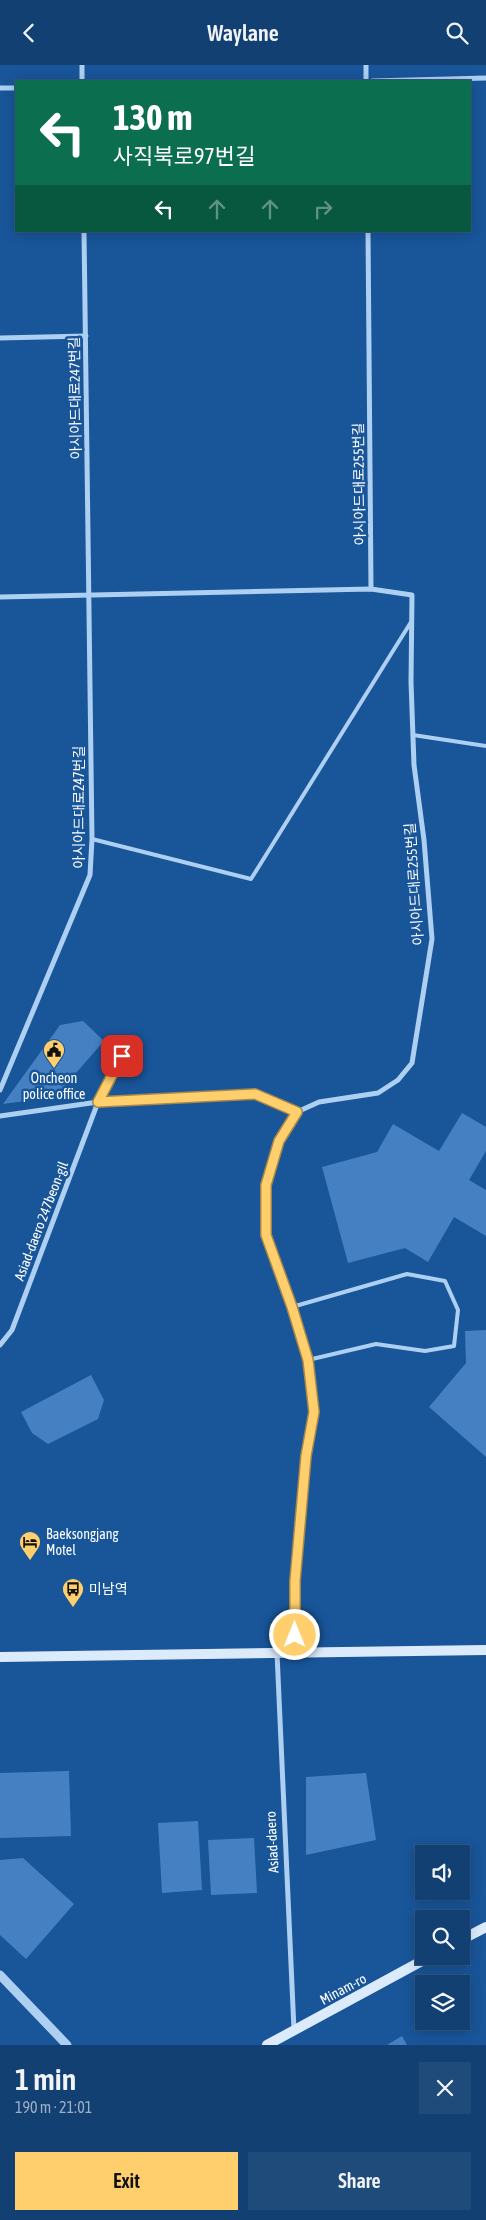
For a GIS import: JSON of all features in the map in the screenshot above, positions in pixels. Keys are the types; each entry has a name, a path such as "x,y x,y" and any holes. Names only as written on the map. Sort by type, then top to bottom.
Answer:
{"main road":[{"path":"0,1657 486,1650"},
{"path":"470,1935 486,1927"},
{"name":"Minam-ro","path":"267,2045 415,1965"}],"street":[{"path":"82,65 82,80"},
{"path":"366,65 366,80"},
{"path":"410,80 486,78"},
{"path":"0,88 15,88"},
{"name":"아시아드대로247번길","path":"0,1090 90,875 92,839 84,232"},
{"name":"아시아드대로255번길","path":"297,1112 320,1102 378,1093 398,1080 412,1063 432,939 413,735 412,595 371,589 368,232"},
{"path":"0,338 86,335"},
{"path":"0,597 371,589"},
{"path":"0,1116 98,1102 255,1094 297,1112 279,1141 266,1185 266,1235 292,1307 308,1360 314,1412 306,1456 295,1581 295,1653"},
{"name":"Asiad-daero 247beon-gil","path":"0,1345 12,1330 98,1102"},
{"name":"Asiad-daero","path":"276,1653 294,2030"},
{"path":"0,1975 68,2045"}],"lane":[{"path":"92,839 251,879 411,622"},
{"path":"413,735 486,746"},
{"path":"98,1102 129,1041"},
{"path":"292,1307 407,1274 445,1281 458,1310 454,1346 425,1351 376,1344 308,1360"}],"building":[{"name":"Oncheon police office","path":"83,1021 104,1041 55,1097 3,1104 60,1025"},
{"path":"462,1113 486,1127 486,1151 469,1180 486,1190 486,1236 454,1217 428,1262 405,1248 348,1263 322,1167 377,1152 393,1124 439,1151"},
{"path":"486,1330 486,1457 429,1407 466,1363 465,1331"},
{"path":"91,1375 104,1400 98,1419 48,1444 32,1433 21,1412"},
{"path":"69,1771 71,1836 0,1838 0,1773"},
{"path":"366,1773 376,1840 306,1855 306,1777"},
{"path":"198,1821 202,1890 162,1893 158,1823"},
{"path":"254,1838 257,1893 211,1895 208,1840"},
{"path":"23,1858 74,1904 26,1959 0,1935 0,1860"},
{"path":"402,2036 407,2045 387,2045"}],"place":[{"name":"Oncheon police office","path":"54,1069"},
{"name":"Baeksongjang Motel","path":"30,1561"},
{"name":"미남역","path":"73,1608"}],"route":[{"path":"122,1056 98,1102 255,1094 297,1112 279,1141 266,1185 266,1235 292,1307 308,1360 314,1412 306,1456 302,1519 295,1581 295,1635"}]}
